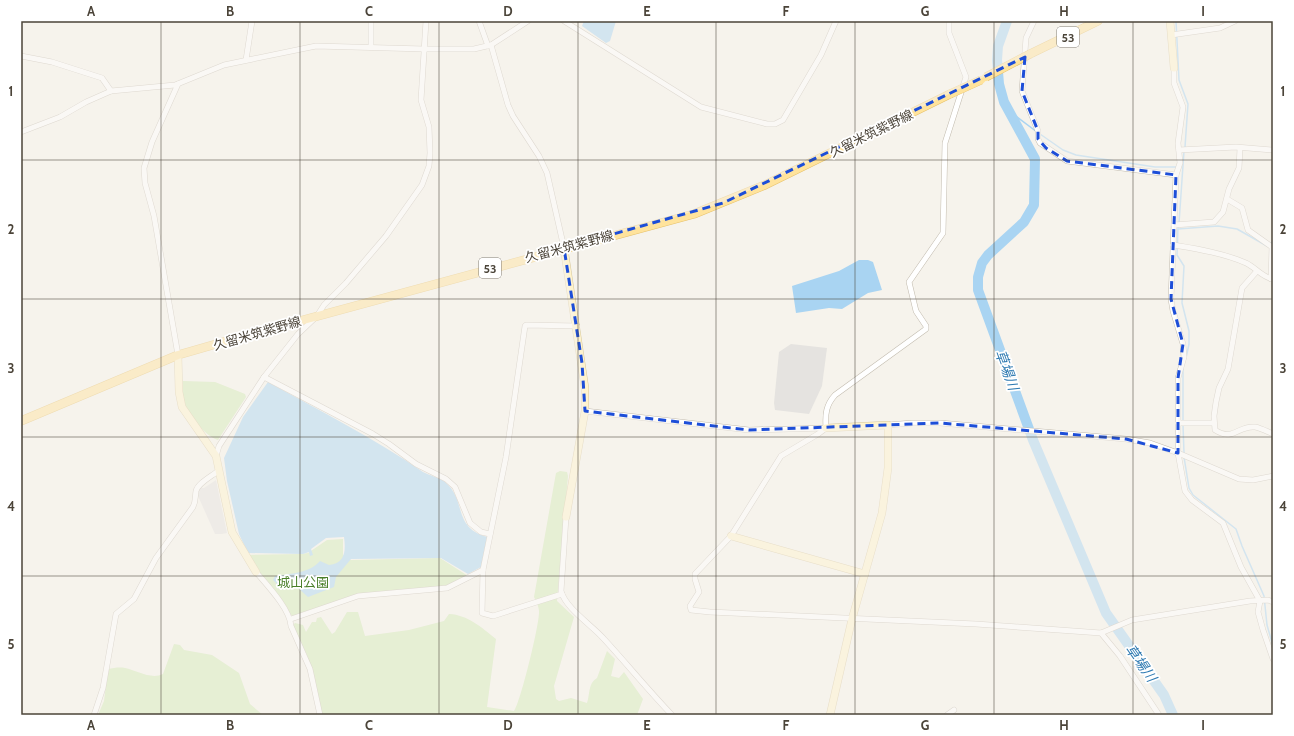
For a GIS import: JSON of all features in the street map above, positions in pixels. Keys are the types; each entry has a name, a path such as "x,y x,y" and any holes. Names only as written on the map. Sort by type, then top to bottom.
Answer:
{"main road":[{"name":"久留米筑紫野線","path":"21,421 178,355 564,248 694,214 765,186 1098,21"}],"street":[{"path":"246,60 252,21"},
{"path":"371,21 371,47"},
{"path":"320,715 310,669 291,626 291,619 274,594 256,572 232,532 216,456 219,446 264,377 298,334 317,316 324,306 346,283 386,236 416,194 427,175 429,166 429,127 421,100 426,21"},
{"path":"479,21 489,45 508,105 513,116 539,156 547,172 564,248 584,374 585,411 566,517 562,594 565,601 603,638 652,695 672,715"},
{"path":"21,132 60,117 86,102 111,91 178,84 210,70 246,60 316,46 474,49 489,45 528,21"},
{"path":"564,21 701,107 710,111 767,124 775,124 783,120 821,55 836,21"},
{"path":"826,428 826,410 829,402 835,395 926,329 926,326 916,311 909,282 943,233 946,143 966,77 949,33 949,21"},
{"path":"1034,21 1026,38 1022,91 1038,131 1038,139 1040,143 1067,161 1176,175"},
{"path":"1170,21 1174,83 1183,107 1179,150 1180,163 1176,175 1171,299 1183,344 1184,357 1178,378 1178,453 1185,491 1192,500 1223,523 1241,567 1260,601 1258,612 1262,630 1273,659"},
{"path":"1171,35 1220,28 1235,21"},
{"path":"21,56 59,64 102,78 111,91"},
{"path":"178,84 154,137 144,168 145,183 154,216 178,355 179,392 182,407 216,456"},
{"path":"1179,150 1240,148 1273,150"},
{"path":"1174,225 1214,222 1223,212 1239,168 1240,148"},
{"path":"1227,199 1242,208 1248,230 1272,246 1272,279"},
{"path":"1173,245 1216,253 1247,264 1272,279"},
{"path":"1257,270 1242,288 1228,369 1216,402 1214,424 1215,430 1226,435 1234,435 1247,427 1256,427 1273,434"},
{"path":"562,594 493,616 482,613 483,570 506,457 525,326 577,326"},
{"path":"264,377 373,434 416,464 446,479 455,487 470,523 481,532 490,534"},
{"path":"585,411 749,430 826,428 912,423 1051,432 1126,439 1150,443 1240,479 1254,480 1273,476"},
{"path":"1178,423 1214,424"},
{"path":"830,715 852,619 882,513 888,468 888,425"},
{"path":"826,428 781,456 731,536 695,574 694,579 699,592 690,606 692,612 976,624 1102,633 1132,620 1260,601 1268,600 1273,602"},
{"path":"94,715 103,688 116,614 134,599 156,558 196,503 196,490 218,471"},
{"path":"731,536 865,574"},
{"path":"291,619 358,596 447,588 483,570"},
{"path":"1102,633 1120,656 1159,715"},
{"path":"948,715 954,710"}],"highlighted area":[{"path":"1025,57 1022,91 1038,131 1038,139 1046,148 1067,161 1176,175 1171,299 1183,344 1178,378 1178,453 1126,439 940,423 749,430 585,411 582,363 564,248 723,203"}],"green space":[{"path":"183,381 215,382 245,394 246,397 218,440 207,434 191,416 183,397"},
{"path":"560,471 567,472 568,476 557,601 574,617 554,686 556,699 559,701 571,698 587,703 592,683 597,678 607,651 615,659 611,676 619,678 624,672 643,699 637,715 322,715 307,655 293,625 295,623 303,625 306,632 312,622 316,622 317,618 321,617 332,634 335,632 347,612 358,612 365,636 409,630 444,621 449,614 474,622 496,639 487,707 514,711 525,679 536,631 539,611 534,597 556,473"},
{"name":"城山公園","path":"343,539 343,555 351,560 440,558 468,576 450,585 349,597 292,616 247,555 308,553 327,540"},
{"path":"174,644 180,645 184,650 212,655 239,673 250,704 263,715 98,715 104,701 108,669 125,668 144,674 158,676 163,674"}],"shaded area":[{"path":"791,344 827,348 822,386 809,414 775,410 774,403 779,352"},
{"path":"216,480 227,533 222,534 215,534 198,496 200,488 204,488"}],"water":[{"path":"584,21 616,21 610,41 606,43 582,26"},
{"path":"859,260 868,260 873,262 882,290 868,293 842,309 829,308 796,313 792,286 839,271"},
{"path":"268,382 366,436 423,472 445,482 452,489 464,520 469,527 476,533 487,537 481,567 468,574 441,558 351,559 336,577 334,587 308,597 297,587 281,588 273,580 275,576 293,574 311,568 320,561 329,565 334,564 343,556 345,542 344,537 326,538 311,549 313,555 310,556 309,552 303,554 248,553 239,534 227,481 224,458 243,417"}],"waterway":[{"name":"草場川","path":"1007,21 998,46 997,60 999,84 1004,102 1035,159 1034,205 1024,222 988,255 982,263 978,277 978,290 1033,440 1106,613 1164,695 1173,715"},
{"path":"1176,21 1179,80 1188,104 1185,147"},
{"path":"1009,111 1037,132"},
{"path":"1040,134 1063,150 1076,155 1155,167 1177,167"},
{"path":"1179,223 1184,151"},
{"path":"1178,229 1218,226 1237,229 1267,246"},
{"path":"1178,227 1177,255 1184,266 1182,303 1189,331 1189,344 1186,358"},
{"path":"1270,244 1273,241"},
{"path":"1183,369 1183,421"},
{"path":"1183,425 1184,453"},
{"path":"1184,457 1189,488 1193,495 1236,529 1264,596 1267,625 1273,646"}]}
